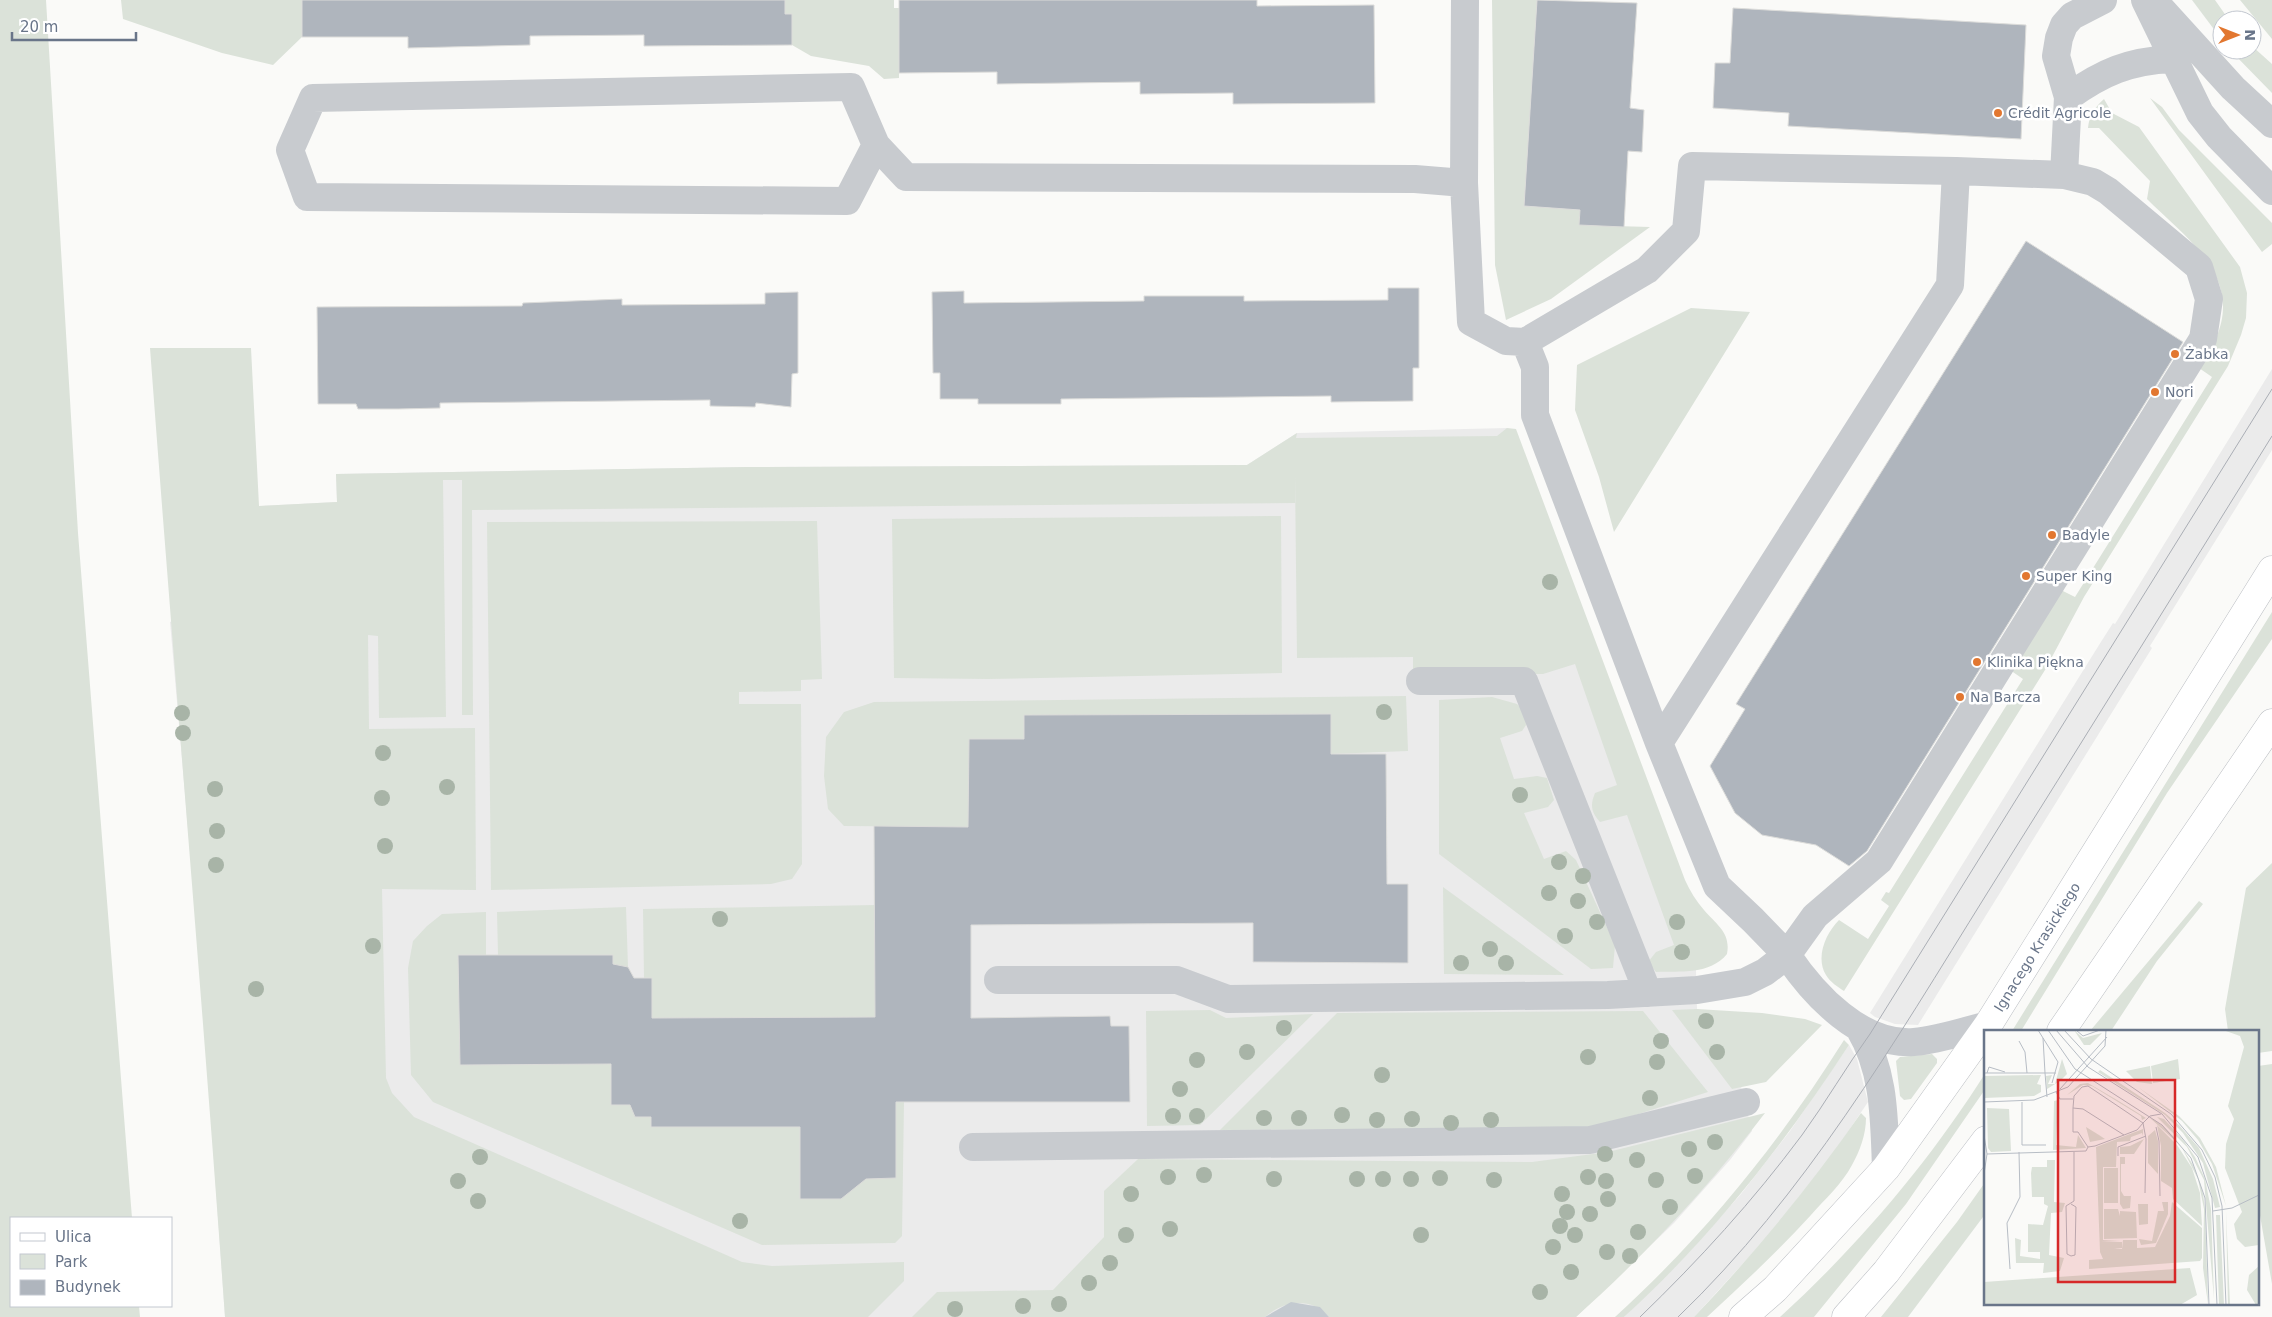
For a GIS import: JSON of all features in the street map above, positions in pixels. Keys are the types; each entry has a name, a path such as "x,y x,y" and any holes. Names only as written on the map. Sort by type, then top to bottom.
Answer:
{"main road":[{"name":"Ignacego Krasickiego","path":"1984,1030 2272,570"},
{"path":"2062,1030 2272,723"},
{"name":"Ignacego Krasickiego","path":"1743,1317 1775,1289 1886,1168 1984,1031"},
{"path":"1846,1317 1886,1272 1984,1143"}],"street":[{"path":"998,980 1177,980 1228,999 1648,993 1697,990 1745,982 1765,972 1787,955 1815,916 1879,861 2203,339 2209,299 2199,267 2108,191 2093,182 2064,176 1956,171 1692,166 1686,232 1647,270 1525,342 1506,341 1471,322 1464,183 1465,0"},
{"path":"2064,176 2068,97 2056,56 2059,38 2064,25 2072,16 2103,0"},
{"path":"2145,0 2172,59 2200,113 2219,137 2272,191"},
{"path":"2153,0 2233,88 2272,124"},
{"path":"2068,97 2092,81 2117,68 2151,60 2172,59"},
{"path":"876,145 847,201 307,197 290,150 313,98 851,87 876,145 906,177 1415,179 1464,183"},
{"path":"1660,743 1950,285 1956,171"},
{"path":"1525,342 1535,367 1535,415 1660,743 1717,886 1787,955 1820,997 1859,1028 1882,1038 1913,1042 1988,1025"},
{"path":"1420,682 1524,682 1648,993"},
{"path":"1859,1028 1872,1053 1882,1089 1886,1168"},
{"path":"973,1147 1590,1140 1746,1102"}],"shaded area":[{"path":"2272,369 2272,450 2150,646 2152,648 1918,1025 1895,1024 1875,1017 1870,1013 2099,645 2113,623 2115,624"},
{"path":"1507,428 1704,956 1696,970 1697,1009 1724,1017 1752,1131 1730,1160 1674,1223 1576,1317 225,1317 202,990 170,622 261,583 259,506 337,502 336,474 746,467 1247,465 1297,433"},
{"path":"1849,1045 1857,1059 1868,1102 1835,1151 1770,1234 1694,1317 1624,1317 1691,1250 1741,1194 1790,1131"},
{"path":"1291,1302 1320,1307 1329,1317 1265,1317"}],"green space":[{"path":"0,0 46,0 78,533 132,1217 10,1217 10,1307 139,1307 140,1317 0,1317"},
{"path":"121,0 302,0 302,37 273,65 222,53 123,19"},
{"path":"785,0 894,0 894,8 899,8 899,78 884,79 869,66 811,56 792,45 792,14 785,14"},
{"path":"1492,0 1537,0 1524,206 1580,210 1580,225 1650,227 1551,299 1506,320 1495,265"},
{"path":"2192,0 2215,0 2222,10 2212,10 2212,27"},
{"path":"2240,0 2272,0 2272,39 2262,27 2262,10 2248,10"},
{"path":"2262,55 2272,64 2272,93 2240,60 2262,60"},
{"path":"2150,98 2162,107 2179,130 2272,223 2272,244 2262,252"},
{"path":"2104,99 2112,113 2139,127 2240,267 2247,293 2246,318 2228,366 2084,597 2045,670 1844,991 1830,980 1823,968 1822,953 1826,938 1839,920 1868,939 1889,906 1881,900 1886,892 1889,893 2023,679 2010,670 2061,590 2075,597 2212,377 2199,368 2214,342 2222,316 2222,296 2216,277 2206,260 2193,244 2147,199 2150,181 2099,128 2088,128 2093,112"},
{"path":"1691,308 1750,312 1614,532 1599,477 1575,410 1577,365"},
{"path":"150,348 251,348 259,506 337,502 336,474 746,467 1247,465 1297,433 1296,438 1497,436 1507,428 1516,429 1685,880 1698,903 1725,935 1728,947 1727,954 1712,966 1685,971 1656,972 1648,962 1656,952 1674,945 1627,815 1600,822 1593,812 1592,801 1595,793 1617,785 1575,664 1543,674 1413,674 1413,657 1297,658 1295,475 1295,503 472,510 473,715 462,715 462,480 443,480 446,717 379,718 378,636 368,635 369,729 475,728 476,890 382,889 386,1078 392,1093 414,1117 742,1262 772,1266 904,1262 904,1281 868,1317 225,1317"},
{"path":"1281,516 1282,673 988,679 894,678 892,519"},
{"path":"817,521 822,679 801,680 801,691 739,692 739,704 801,704 802,864 792,879 771,884 491,890 487,522"},
{"path":"2272,612 2272,639 2167,793 2022,1030 2013,1030"},
{"path":"1406,696 1408,751 1331,754 1329,714 1025,715 1024,739 969,739 968,827 844,826 828,809 824,776 826,737 844,712 874,702"},
{"path":"1492,697 1517,704 1525,712 1526,725 1522,731 1500,738 1514,779 1537,776 1547,778 1554,800 1548,807 1524,813 1544,859 1566,851 1576,860 1615,945 1613,968 1591,969 1439,854 1439,700"},
{"path":"2272,863 2272,1051 2260,1053 2260,1030 2228,1030 2225,1009 2246,888"},
{"path":"1443,887 1564,975 1444,974"},
{"path":"2199,901 2203,904 2157,961 2112,1030 2091,1030"},
{"path":"875,905 875,1017 652,1018 652,978 644,978 643,909"},
{"path":"626,907 628,967 613,964 613,956 498,955 497,912"},
{"path":"486,912 486,955 458,956 460,1065 611,1064 611,1105 630,1105 636,1117 651,1117 652,1127 800,1127 801,1199 841,1199 860,1179 896,1178 896,1102 904,1102 902,1236 895,1243 762,1245 433,1102 411,1075 408,968 413,941 442,914"},
{"path":"1697,1009 1762,1013 1805,1019 1822,1025 1766,1082 1732,1089 1672,1010"},
{"path":"1210,1010 1226,1018 1313,1014 1200,1125 1147,1126 1146,1011"},
{"path":"1643,1011 1708,1092 1591,1129 1220,1130 1337,1013"},
{"path":"1844,1040 1849,1045 1799,1118 1717,1222 1687,1255 1624,1317 1615,1317 1679,1254 1739,1186 1794,1115"},
{"path":"1932,1054 1937,1059 1937,1063 1911,1099 1904,1100 1900,1096 1896,1061 1900,1057"},
{"path":"2272,1064 2272,1284 2260,1215 2260,1066"},
{"path":"1984,1075 1984,1091 1906,1204 1814,1317 1780,1317 1865,1232 1917,1170"},
{"path":"1765,1113 1699,1194 1652,1245 1576,1317 1329,1317 1314,1306 1298,1303 1281,1307 1265,1317 912,1317 937,1292 1053,1290 1104,1237 1104,1191 1138,1159 1532,1162 1608,1152"},
{"path":"1861,1113 1866,1118 1862,1142 1852,1165 1838,1185 1799,1228 1707,1317 1694,1317 1781,1218 1822,1167"},
{"path":"1984,1184 1984,1216 1908,1317 1881,1317 1957,1222"}],"building":[{"path":"302,0 785,0 785,14 792,14 792,45 644,46 644,35 530,36 530,45 408,48 408,37 302,37"},
{"path":"899,0 1257,0 1257,6 1374,5 1375,103 1233,104 1233,93 1140,94 1140,82 997,84 997,72 899,73"},
{"path":"1537,0 1637,3 1630,108 1644,110 1642,152 1628,151 1624,227 1579,225 1580,210 1524,206"},
{"path":"1733,8 2026,25 2021,139 1788,126 1789,113 1713,108 1715,63 1730,63"},
{"path":"2026,241 2183,342 1867,851 1849,866 1816,845 1762,835 1735,813 1710,766 1745,709 1736,704"},
{"path":"1388,288 1419,288 1419,368 1413,368 1413,401 1331,402 1331,396 1061,399 1061,404 978,404 978,399 940,399 940,373 933,373 932,292 964,291 964,303 1144,301 1144,296 1244,296 1244,301 1388,300"},
{"path":"798,292 798,373 792,374 791,407 756,403 755,407 710,406 710,400 440,403 440,408 398,409 358,409 356,404 318,404 317,307 522,306 523,303 622,299 622,305 765,304 765,293"},
{"path":"1331,714 1331,754 1386,754 1387,884 1408,884 1408,963 1253,962 1253,923 971,925 971,1018 1110,1016 1111,1026 1129,1026 1130,1102 896,1102 896,1178 866,1179 841,1199 800,1199 800,1127 651,1127 651,1117 635,1117 630,1105 611,1105 611,1064 460,1065 458,955 613,955 613,964 628,967 634,978 652,978 652,1018 875,1017 874,826 968,827 969,739 1024,739 1024,715"}],"tram line":[{"path":"1640,1317 1725,1229 1811,1123 1870,1034 2272,389"},
{"path":"1678,1317 1724,1270 1767,1220 1845,1116 1917,1006 2272,436"}],"place":[{"name":"Crédit Agricole","path":"1998,113"},
{"name":"Żabka","path":"2175,354"},
{"name":"Nori","path":"2155,392"},
{"name":"Badyle","path":"2052,535"},
{"name":"Super King","path":"2026,576"},
{"name":"Klinika Piękna","path":"1977,662"},
{"name":"Na Barcza","path":"1960,697"}]}
